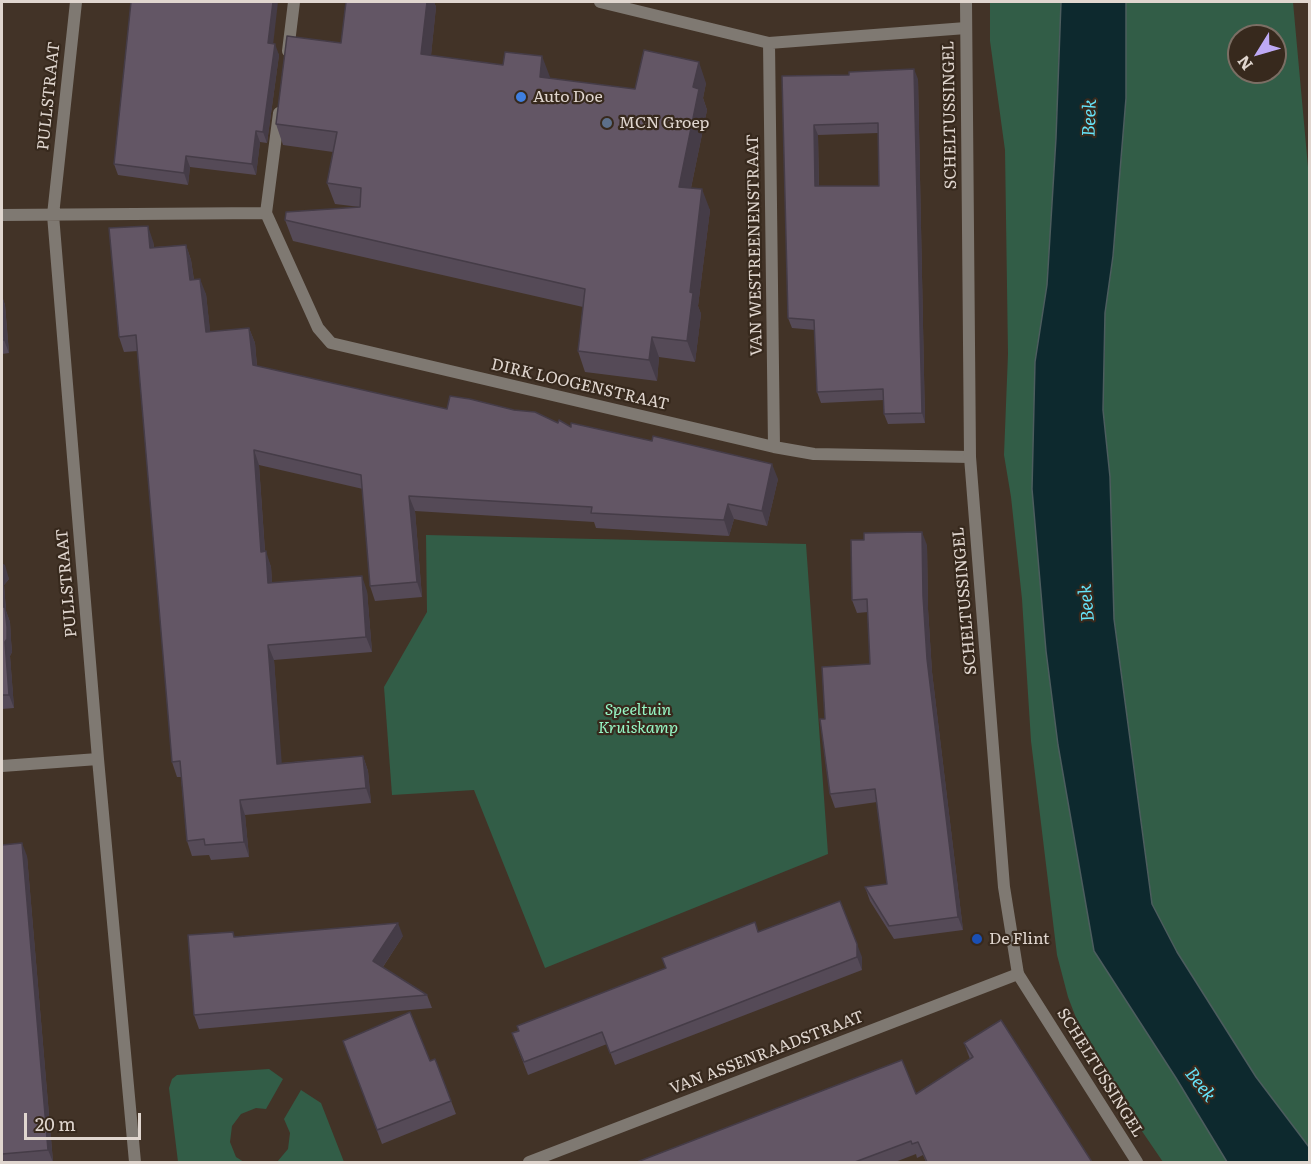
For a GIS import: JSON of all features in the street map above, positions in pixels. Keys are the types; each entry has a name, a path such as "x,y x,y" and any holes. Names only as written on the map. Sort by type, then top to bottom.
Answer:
{"street":[{"name":"PULLSTRAAT","path":"76,2 53,215 98,759 135,1162"},
{"path":"286,60 294,2"},
{"path":"600,2 769,43 966,28"},
{"name":"SCHELTUSSINGEL","path":"966,2 970,457 1004,886 1018,974 1137,1162"},
{"name":"VAN WESTREENENSTRAAT","path":"769,43 774,447"},
{"path":"2,215 266,213 282,95"},
{"name":"DIRK LOOGENSTRAAT","path":"266,213 318,328 331,343 774,447 814,454 970,457"},
{"path":"2,766 98,759"},
{"name":"VAN ASSENRAADSTRAAT","path":"529,1162 1018,974"}],"green space":[{"path":"990,2 1061,2 1047,285 1035,362 1046,651 1058,745 1094,951 1227,1162 1163,1162 1105,1077 1083,1036 1068,997 1057,955 1031,741 1022,599 1004,455 1008,354 1005,150 990,41"},
{"path":"1126,2 1293,2 1310,189 1309,1147 1256,1077 1177,952 1152,904 1114,619 1110,477 1103,410 1105,312 1113,256 1126,98"},
{"name":"Speeltuin Kruiskamp","path":"426,535 806,544 828,854 545,968 474,790 392,795 384,687 427,612"},
{"path":"269,1069 283,1079 266,1109 256,1108 241,1114 232,1126 230,1142 236,1157 244,1162 178,1162 169,1088 172,1079 177,1075"},
{"path":"301,1090 321,1103 344,1162 277,1162 288,1149 290,1133 284,1119"}],"water":[{"name":"Beek","path":"1061,2 1126,2 1126,98 1113,256 1105,313 1103,410 1110,477 1114,619 1152,904 1177,952 1256,1077 1309,1147 1309,1162 1227,1162 1094,951 1058,745 1046,651 1032,489 1035,362 1047,285"}],"building":[{"path":"131,2 273,2 268,43 275,44 263,132 256,131 252,164 186,156 184,173 114,164"},
{"path":"346,2 427,2 421,54 503,65 505,52 542,56 540,77 635,89 644,50 699,62 693,87 699,89 679,187 702,189 690,292 693,293 687,341 652,337 649,360 578,351 585,289 285,220 286,212 360,207 361,188 327,183 337,132 276,124 287,36 341,43"},
{"path":"914,69 922,413 884,414 883,389 817,392 814,320 788,318 782,76 849,75 849,72","holes":["878,123 879,186 815,186 814,125"]},
{"path":"148,226 150,248 186,245 190,280 200,279 206,332 249,328 253,365 447,409 450,396 470,399 514,410 535,412 558,423 559,420 571,427 571,423 652,441 653,436 772,464 762,511 728,504 724,520 591,513 592,507 409,496 417,582 370,586 361,475 254,450 261,552 266,551 268,583 362,576 366,637 268,645 277,764 363,756 366,788 240,800 244,842 205,845 204,839 187,841 180,761 172,762 136,335 119,337 109,228"},
{"path":"2,308 4,340 2,340"},
{"path":"922,532 927,659 958,917 889,926 865,887 887,884 875,789 830,794 820,719 825,719 822,667 870,664 867,599 852,600 851,540 864,540 864,533"},
{"path":"2,606 5,608 7,627 5,642 9,695 2,695"},
{"path":"22,843 48,1150 2,1154 2,845"},
{"path":"840,901 857,944 857,957 610,1053 602,1032 524,1062 512,1033 519,1031 517,1026 666,968 662,958 755,922 758,932"},
{"path":"398,923 373,961 427,995 194,1015 188,935 233,932 234,937"},
{"path":"410,1012 430,1061 435,1059 451,1101 377,1130 343,1041"},
{"path":"1001,1020 1092,1162 927,1162 918,1142 912,1144 911,1141 855,1162 637,1162 902,1060 916,1094 973,1057 964,1043"}],"place":[{"name":"Auto Doe","path":"521,97"},
{"name":"MCN Groep","path":"607,123"},
{"name":"De Flint","path":"977,939"}]}
